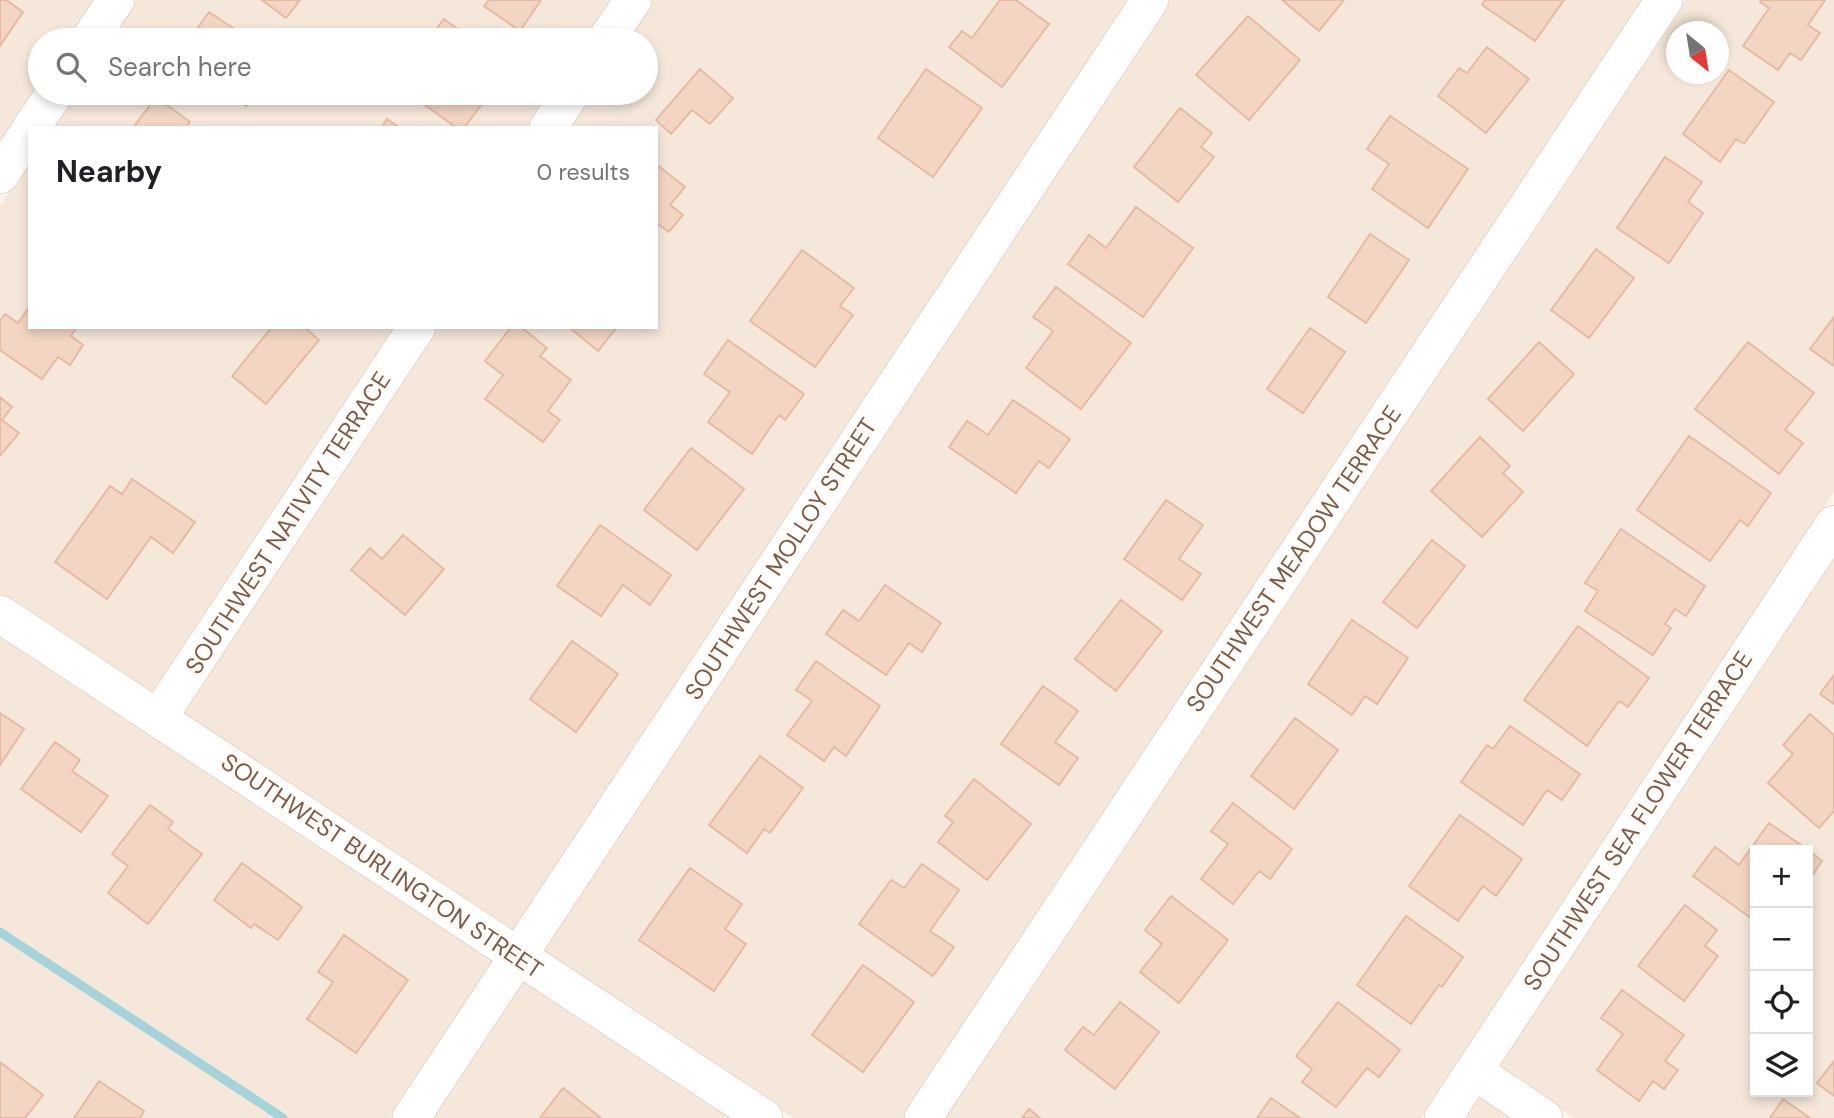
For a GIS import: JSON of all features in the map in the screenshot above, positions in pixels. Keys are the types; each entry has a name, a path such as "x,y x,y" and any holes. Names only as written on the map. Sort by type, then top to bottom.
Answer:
{"street":[{"path":"97,28 116,0"},
{"path":"614,28 633,0"},
{"name":"SOUTHWEST MOLLOY STREET","path":"411,1118 1150,0"},
{"name":"SOUTHWEST MEADOW TERRACE","path":"923,1118 1664,0"},
{"path":"33,126 47,105"},
{"path":"549,126 563,105"},
{"path":"0,175 28,133"},
{"name":"SOUTHWEST NATIVITY TERRACE","path":"159,718 415,329"},
{"name":"SOUTHWEST SEA FLOWER TERRACE","path":"1443,1118 1834,524"},
{"name":"SOUTHWEST BURLINGTON STREET","path":"0,614 764,1118"},
{"path":"1474,1071 1544,1118"}],"shaded area":[{"path":"0,0 95,0 77,28 28,28 28,101 0,144"},
{"path":"137,0 611,0 593,28 118,28"},
{"path":"653,0 1129,0 512,934 182,714 436,329 658,329 658,126 569,126 584,105 658,105 658,28 634,28"},
{"path":"1170,0 1644,0 903,1118 793,1118 542,953"},
{"path":"1685,0 1834,0 1834,492 1421,1118 944,1118 1666,29 1666,84 1729,84 1729,21 1671,21"},
{"path":"67,105 542,105 528,126 53,126"},
{"path":"28,164 28,329 395,329 153,695 0,595 0,206"},
{"path":"1834,556 1834,1118 1574,1118 1497,1067"},
{"path":"0,633 495,961 390,1118 0,1118"},
{"path":"524,980 735,1118 432,1118"},
{"path":"1479,1094 1515,1118 1463,1118"}],"building":[{"path":"0,0 6,0 23,12 0,46"},
{"path":"262,0 300,0 286,18"},
{"path":"489,0 541,0 522,28 516,28 484,6"},
{"path":"1000,0 1016,0 1049,24 1002,87 949,47 962,31 972,38"},
{"path":"1282,0 1344,0 1319,31"},
{"path":"1485,0 1564,0 1535,41 1482,5"},
{"path":"1825,0 1808,25 1820,33 1801,60 1790,53 1778,70 1743,46 1769,8 1760,2"},
{"path":"209,12 233,28 198,28"},
{"path":"1248,16 1300,60 1249,120 1196,75"},
{"path":"444,19 456,28 437,28"},
{"path":"1487,47 1529,79 1486,133 1438,96 1459,68 1467,73"},
{"path":"700,69 733,98 710,124 692,110 671,134 656,120"},
{"path":"926,69 982,108 933,177 878,138"},
{"path":"1729,70 1774,102 1744,144 1736,139 1720,162 1683,134 1719,84 1729,84"},
{"path":"150,105 167,105 190,122 187,126 134,126"},
{"path":"425,105 481,105 465,126 454,126"},
{"path":"1180,108 1212,133 1201,147 1214,157 1178,202 1134,167"},
{"path":"1390,116 1468,169 1428,228 1372,189 1389,164 1367,149"},
{"path":"387,119 397,126 382,126"},
{"path":"1665,157 1702,182 1688,202 1703,213 1669,263 1617,228"},
{"path":"658,166 685,187 670,205 683,215 669,232 658,224"},
{"path":"1136,207 1193,248 1143,317 1068,264 1089,235 1106,248"},
{"path":"1370,234 1409,260 1366,323 1328,297"},
{"path":"1596,249 1634,278 1589,338 1551,310"},
{"path":"802,250 854,288 840,306 853,315 815,367 750,321"},
{"path":"1056,287 1131,343 1081,409 1026,368 1053,331 1033,317"},
{"path":"28,309 28,329 76,329 71,336 83,345 70,365 58,357 42,379 0,350 0,321 5,314 18,323"},
{"path":"1834,317 1834,366 1810,349"},
{"path":"1310,328 1345,352 1303,413 1267,389"},
{"path":"270,329 306,329 319,340 266,404 232,376"},
{"path":"509,329 523,329 547,348 540,356 571,380 548,411 560,420 543,442 485,399 503,375 485,361"},
{"path":"571,329 615,329 598,351"},
{"path":"728,340 804,394 785,420 779,415 752,454 708,422 730,392 704,374"},
{"path":"1539,342 1574,374 1523,431 1488,399"},
{"path":"1748,342 1814,393 1785,430 1803,443 1779,474 1695,409"},
{"path":"0,397 12,407 2,420 19,433 0,456"},
{"path":"1013,400 1070,439 1049,468 1039,461 1016,493 949,447 967,421 988,435"},
{"path":"1689,436 1771,493 1748,526 1740,520 1710,561 1637,510"},
{"path":"1480,437 1510,466 1503,473 1523,492 1482,537 1431,491"},
{"path":"691,448 744,489 697,550 644,510"},
{"path":"132,479 195,522 173,553 151,537 107,599 55,562 110,486 122,494"},
{"path":"1166,500 1203,525 1179,559 1201,574 1182,600 1124,559"},
{"path":"600,525 671,575 650,605 623,585 601,616 557,586"},
{"path":"1621,529 1705,586 1686,616 1675,609 1665,624 1671,628 1653,655 1585,611 1598,591 1585,583"},
{"path":"403,535 444,569 405,615 351,570 370,548 382,559"},
{"path":"1432,540 1465,566 1417,628 1383,602"},
{"path":"885,585 941,623 922,652 909,643 886,675 826,634 843,610 859,621"},
{"path":"1121,600 1162,631 1116,691 1075,659"},
{"path":"1352,620 1408,658 1377,704 1365,696 1352,715 1308,684"},
{"path":"1578,626 1649,678 1628,707 1619,701 1587,746 1524,700"},
{"path":"572,641 618,674 576,732 530,699"},
{"path":"816,661 880,706 846,756 834,747 824,761 787,735 812,701 796,690"},
{"path":"1834,675 1834,704 1820,694"},
{"path":"1043,686 1078,711 1055,742 1078,758 1059,785 1001,744"},
{"path":"0,713 24,729 0,765"},
{"path":"1810,714 1834,735 1834,811 1819,828 1768,783 1793,754 1783,745"},
{"path":"1295,718 1338,750 1294,809 1251,776"},
{"path":"1510,726 1580,774 1562,800 1547,790 1523,825 1461,782 1487,745 1493,749"},
{"path":"55,742 80,760 72,771 108,796 81,832 21,789"},
{"path":"760,756 803,788 770,833 764,829 747,853 709,825"},
{"path":"974,779 1031,824 987,880 938,842 953,822 945,816"},
{"path":"1233,803 1292,849 1270,879 1259,871 1233,904 1201,879 1228,844 1211,831"},
{"path":"150,805 173,822 168,829 202,854 148,924 108,893 128,866 112,854"},
{"path":"1460,815 1522,859 1496,896 1483,886 1458,921 1409,886"},
{"path":"1769,823 1801,845 1753,845"},
{"path":"1715,847 1739,865 1750,850 1750,917 1693,876"},
{"path":"1813,854 1822,861 1813,874"},
{"path":"242,863 302,907 278,940 254,924 251,928 214,900"},
{"path":"922,864 959,890 930,931 954,947 933,976 859,924 891,880 904,888"},
{"path":"690,868 742,904 725,929 746,944 714,991 639,940"},
{"path":"1171,896 1228,940 1179,1003 1140,972 1162,944 1145,930"},
{"path":"1685,905 1717,930 1705,946 1718,956 1684,1001 1638,966"},
{"path":"1406,916 1463,957 1411,1024 1357,985"},
{"path":"344,935 408,980 356,1053 307,1019 333,982 318,972"},
{"path":"863,965 914,1002 863,1072 812,1035"},
{"path":"1622,990 1684,1035 1665,1061 1678,1070 1664,1089 1653,1081 1639,1101 1597,1070 1623,1034 1601,1018"},
{"path":"1120,1002 1159,1032 1115,1089 1065,1050 1083,1027 1094,1035"},
{"path":"1338,1002 1400,1050 1379,1077 1367,1068 1336,1107 1302,1082 1312,1069 1296,1056"},
{"path":"1834,1061 1834,1096 1817,1083"},
{"path":"0,1062 43,1095 25,1118 0,1118"},
{"path":"99,1081 144,1111 140,1118 74,1118"},
{"path":"563,1088 601,1118 540,1118"},
{"path":"1271,1098 1300,1118 1257,1118"},
{"path":"1783,1099 1810,1118 1770,1118"},
{"path":"1029,1109 1040,1118 1022,1118"}],"waterway":[{"path":"0,932 283,1118"}]}
